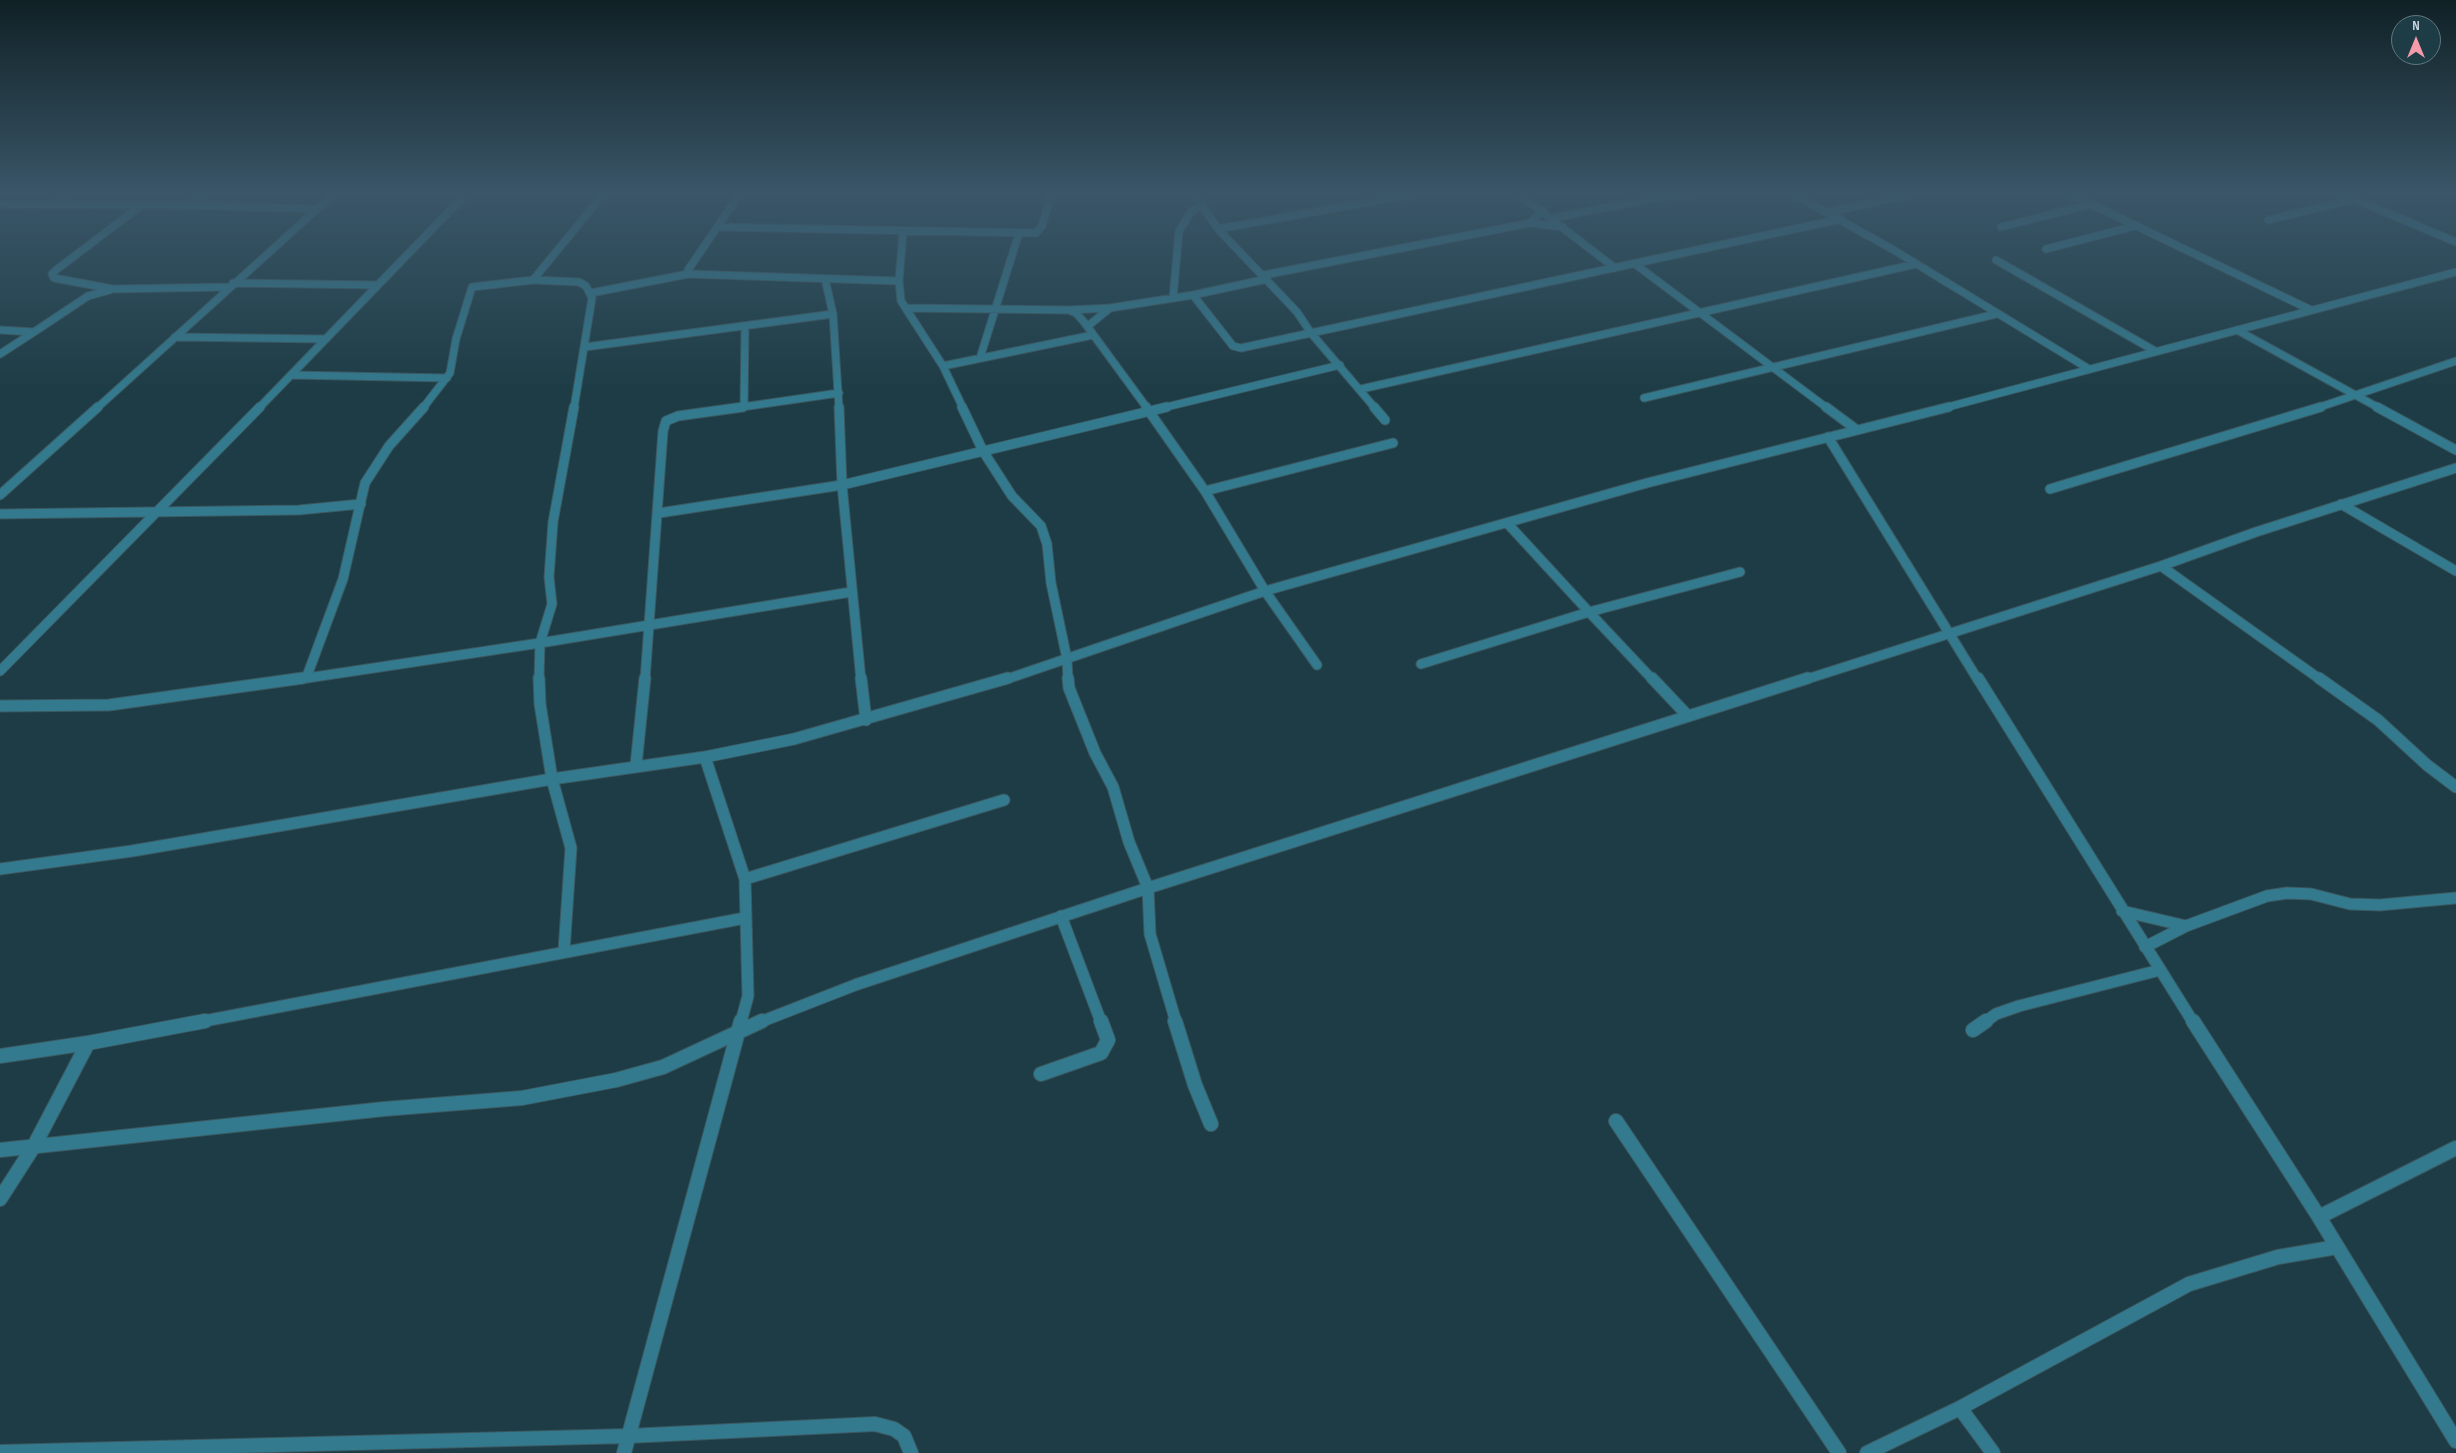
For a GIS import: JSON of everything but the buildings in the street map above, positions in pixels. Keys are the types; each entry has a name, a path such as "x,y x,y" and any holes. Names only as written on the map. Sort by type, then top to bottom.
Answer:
{"street":[{"path":"70,260 52,274 54,278 112,289 231,285 377,285"},
{"path":"0,495 260,260"},
{"path":"0,671 402,260"},
{"path":"534,280 550,260"},
{"path":"688,274 688,270 695,260"},
{"path":"900,260 899,296 943,366 983,451 1012,496 1027,509 1041,526 1047,544 1052,583 1067,659 1069,688 1095,754 1113,787 1130,842 1148,888 1150,934 1156,957 1195,1085 1211,1124"},
{"path":"980,358 1010,260"},
{"path":"1173,298 1176,260"},
{"path":"1249,260 1296,312 1311,334 1340,365 1384,420"},
{"path":"907,308 1069,310 1110,308 1192,295 1350,260"},
{"path":"1605,260 1615,268"},
{"path":"1192,295 1235,347 1241,348 1653,260"},
{"path":"1909,260 2089,369"},
{"path":"1996,260 2155,351"},
{"path":"2206,260 2311,310"},
{"path":"1634,264 1857,430"},
{"path":"1361,390 1916,264"},
{"path":"0,869 132,851 636,765 705,757 794,739 866,720 1067,659 1265,591 1508,524 1647,483 1857,430 2456,272"},
{"path":"591,293 688,274 898,281"},
{"path":"307,676 342,579 365,483 374,466 450,373 456,339 472,287 551,279 579,282 586,286 591,293 592,307 554,522 550,577 552,604 540,643 540,704 552,779 571,848 564,952"},
{"path":"825,279 832,314 839,393 842,485 851,592 866,720"},
{"path":"88,296 89,285"},
{"path":"0,354 52,322 88,296 112,289"},
{"path":"1088,326 1110,308"},
{"path":"1069,310 1088,326 1205,491 1265,591 1316,665"},
{"path":"585,347 832,314"},
{"path":"1644,398 1996,314"},
{"path":"744,406 745,326"},
{"path":"0,330 34,332"},
{"path":"2237,330 2456,450"},
{"path":"943,366 1093,335"},
{"path":"175,337 326,339"},
{"path":"2050,489 2356,396 2456,361"},
{"path":"659,513 842,485 1340,365"},
{"path":"291,375 447,378"},
{"path":"636,765 650,625 663,432 666,421 678,416 839,393"},
{"path":"1828,437 2122,911 2338,1247 2456,1440"},
{"path":"1205,491 1393,443"},
{"path":"0,1150 384,1109 531,1097 616,1080 663,1067 801,1003 1061,916 2162,566 2341,504 2456,468"},
{"path":"0,514 299,510 361,504"},
{"path":"2341,504 2456,571"},
{"path":"1508,524 1688,716"},
{"path":"2162,566 2378,720 2427,765 2456,787"},
{"path":"1421,664 1589,612 1740,572"},
{"path":"0,706 109,705 150,701 307,676 540,643 851,592"},
{"path":"624,1453 748,996 745,879 705,757"},
{"path":"745,879 1004,800"},
{"path":"2145,947 2186,926 2259,898 2287,893 2311,894 2350,904 2380,905 2420,904 2456,898"},
{"path":"2122,911 2186,926"},
{"path":"1041,1074 1101,1053 1106,1047 1108,1040 1061,916"},
{"path":"0,1056 88,1043 745,918"},
{"path":"1973,1030 1996,1014 2019,1006 2160,970"},
{"path":"0,1199 34,1146 88,1043"},
{"path":"1616,1122 1839,1453"},
{"path":"2319,1217 2456,1148"},
{"path":"1867,1453 1960,1408 2189,1284 2278,1257 2338,1247"},
{"path":"1960,1408 1993,1453"},
{"path":"0,1452 628,1436 875,1424 894,1429 904,1436 911,1453"}]}
